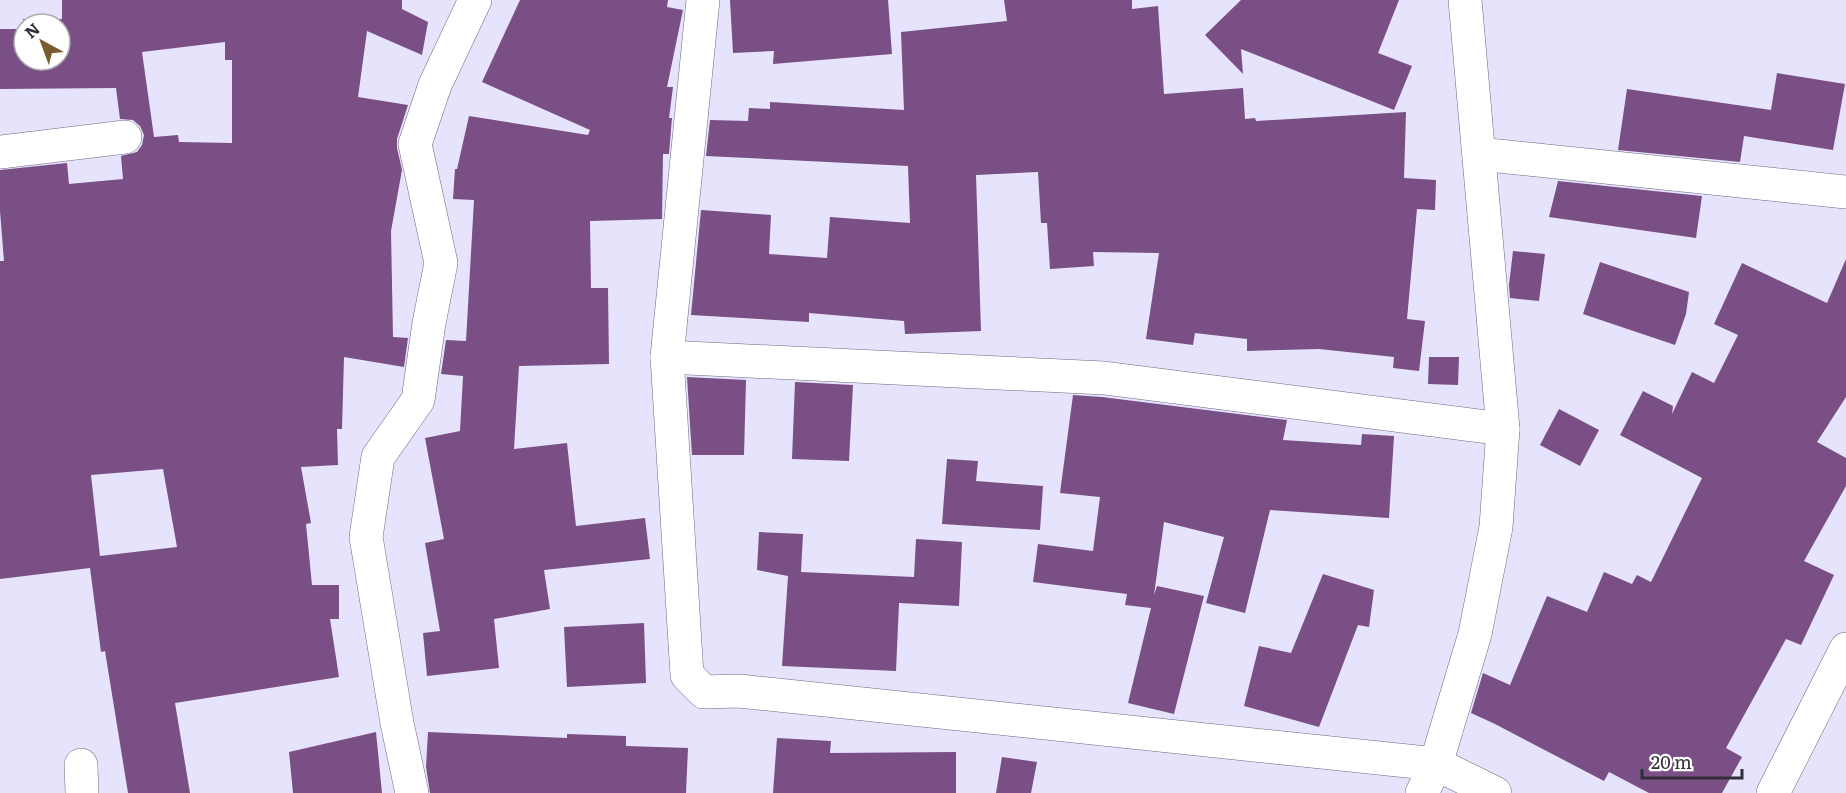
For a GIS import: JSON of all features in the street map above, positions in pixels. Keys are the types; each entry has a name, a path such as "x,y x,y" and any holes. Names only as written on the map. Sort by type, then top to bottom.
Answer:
{"street":[{"path":"412,793 397,723 366,537 378,457 418,400 441,262 414,144 435,85 475,0"},
{"path":"703,0 667,357 687,675 704,692 739,691 1436,764 1495,793"},
{"path":"1422,793 1436,764 1475,634 1496,527 1503,429 1465,0"},
{"path":"0,152 125,137"},
{"path":"1479,154 1846,192"},
{"path":"667,357 1104,378 1503,429"},
{"path":"1773,793 1846,649"}],"building":[{"path":"62,0 402,0 402,9 428,22 422,55 367,31 358,97 408,105 397,139 402,170 391,231 393,337 408,338 404,367 344,357 342,429 337,429 338,465 301,467 311,523 306,524 312,585 339,585 339,619 330,619 339,677 175,703 190,793 128,793 105,651 101,652 90,568 0,579 0,261 4,261 0,211 0,170 67,163 69,184 123,179 121,156 137,152 142,145 144,135 140,126 133,120 120,119 116,88 0,89 0,29 12,29 12,72 72,72 72,12 62,12","holes":["225,42 225,60 232,60 232,143 179,142 178,135 154,137 142,52","163,469 177,547 100,556 91,475"]},
{"path":"520,0 668,0 667,7 683,10 667,87 673,87 669,118 672,118 669,154 663,154 662,219 590,221 591,288 608,288 609,364 519,366 514,449 567,443 576,526 645,518 650,559 544,570 550,609 494,619 499,668 427,676 423,633 440,631 425,543 444,539 425,438 460,431 463,376 441,374 446,340 466,341 474,200 453,199 455,169 457,169 469,116 588,135 590,130 482,82"},
{"path":"730,0 888,0 892,54 773,64 774,51 733,53"},
{"path":"1004,0 1132,0 1132,9 1158,6 1164,94 1243,88 1245,119 1255,118 1256,121 1406,112 1404,178 1436,180 1435,210 1417,209 1407,319 1425,321 1419,371 1393,368 1394,357 1319,349 1247,351 1247,339 1195,333 1193,345 1146,339 1159,253 1093,252 1094,266 1050,269 1047,223 1041,223 1038,172 976,175 981,331 905,334 904,321 809,313 809,322 691,315 701,210 771,215 769,254 827,258 830,217 910,223 908,166 706,156 710,120 748,121 749,108 770,109 770,102 904,110 901,32 1007,21"},
{"path":"1241,0 1399,0 1378,53 1412,66 1394,110 1241,49 1243,74 1205,35"},
{"path":"1777,73 1845,84 1833,150 1744,136 1740,162 1618,150 1627,89 1771,110"},
{"path":"1558,181 1702,196 1696,238 1549,217"},
{"path":"1513,251 1545,254 1539,301 1510,298 1509,285"},
{"path":"1846,259 1846,397 1817,442 1846,458 1846,486 1804,561 1834,575 1801,645 1786,639 1726,748 1742,757 1722,793 1649,793 1609,772 1604,781 1471,713 1483,673 1510,685 1547,596 1587,612 1604,572 1632,584 1637,575 1651,582 1702,478 1620,435 1643,391 1673,406 1672,414 1692,372 1714,383 1738,335 1714,324 1742,263 1827,303"},
{"path":"1600,262 1689,292 1686,314 1675,345 1583,314"},
{"path":"1429,357 1459,357 1458,385 1428,384"},
{"path":"687,377 746,380 744,455 692,455"},
{"path":"795,382 853,385 849,461 792,459"},
{"path":"1073,395 1287,420 1283,440 1361,445 1362,434 1394,436 1389,518 1270,510 1245,613 1206,603 1224,537 1164,522 1154,595 1157,586 1204,596 1174,714 1128,703 1151,608 1125,605 1127,594 1033,582 1038,544 1093,551 1100,497 1060,493"},
{"path":"1559,409 1599,430 1580,466 1540,445"},
{"path":"947,459 978,461 976,481 1043,486 1040,530 942,524"},
{"path":"759,532 803,534 801,572 914,577 916,539 962,542 959,606 899,603 896,671 782,666 788,576 757,570"},
{"path":"1323,574 1374,590 1369,627 1358,625 1319,727 1244,706 1259,646 1291,653"},
{"path":"644,623 646,683 567,687 564,627"},
{"path":"376,732 382,793 293,793 289,752"},
{"path":"428,732 567,738 567,734 626,736 626,746 688,748 686,793 430,793 426,767"},
{"path":"777,738 831,741 830,753 956,752 956,793 773,793"},
{"path":"1002,757 1037,762 1031,793 996,793"}]}
